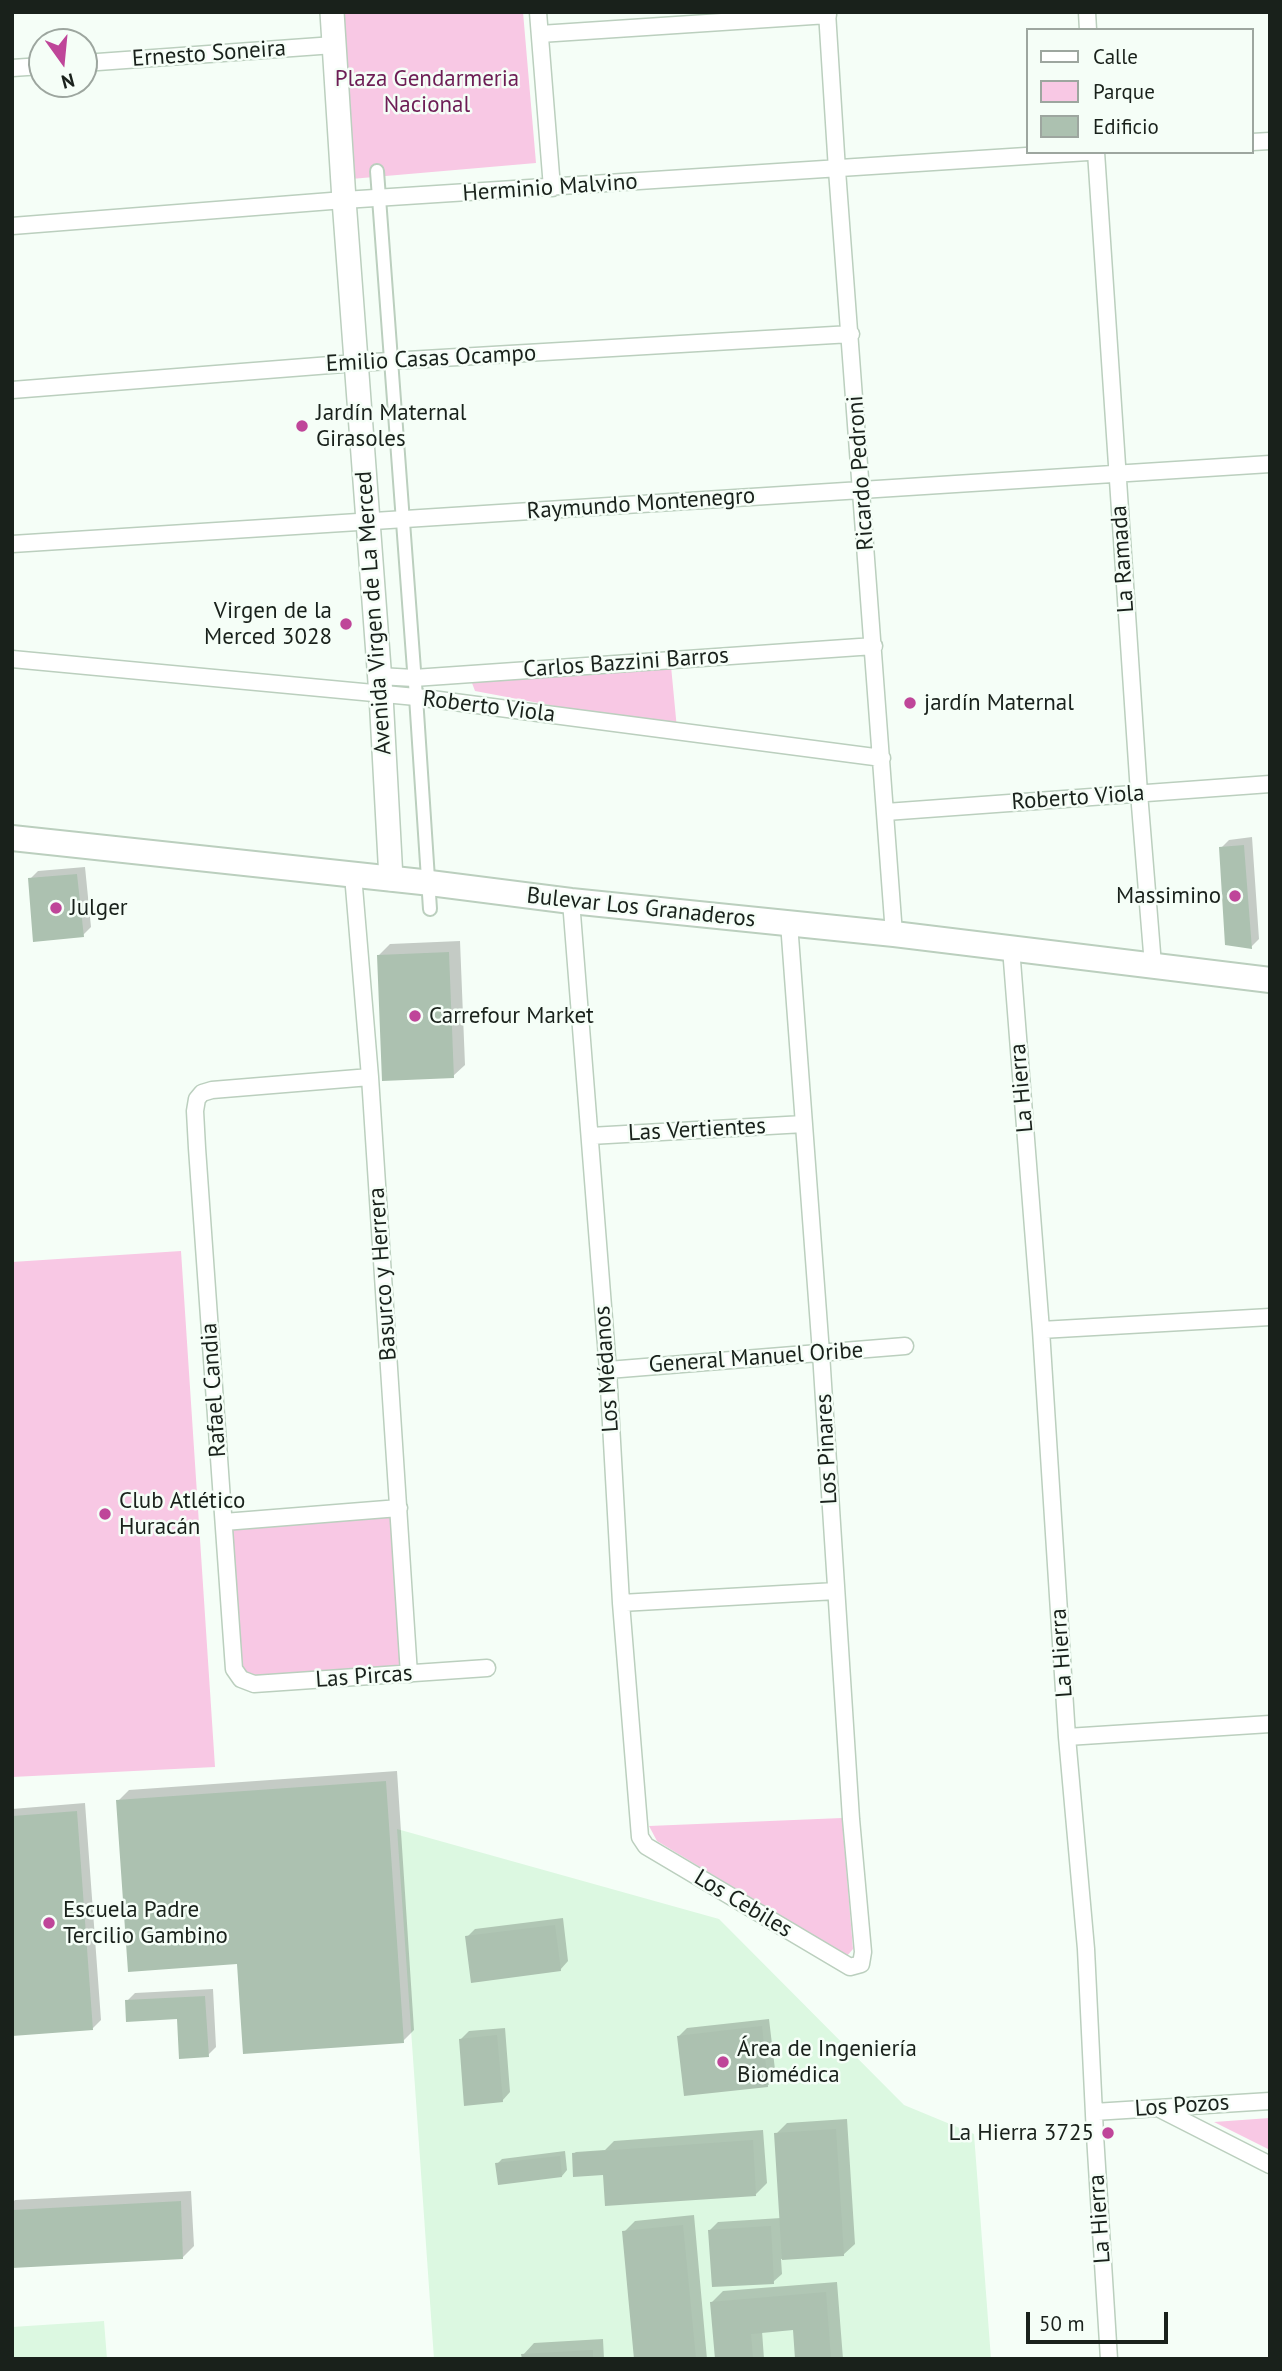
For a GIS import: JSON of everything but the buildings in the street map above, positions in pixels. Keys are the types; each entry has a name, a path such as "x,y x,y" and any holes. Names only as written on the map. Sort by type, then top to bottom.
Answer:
{"main road":[{"name":"Avenida Virgen de La Merced","path":"332,12 369,522 391,878"},
{"name":"Bulevar Los Granaderos","path":"12,838 391,878 571,901 894,934 1270,980"}],"street":[{"path":"538,12 552,188"},
{"path":"540,34 827,13"},
{"name":"Ricardo Pedroni","path":"827,13 894,934"},
{"name":"Ernesto Soneira","path":"98,62 334,46"},
{"name":"Herminio Malvino","path":"12,226 344,200 1060,154"},
{"name":"La Ramada","path":"1096,154 1153,965"},
{"name":"Avenida Virgen de La Merced","path":"377,171 430,909"},
{"name":"Emilio Casas Ocampo","path":"12,390 356,363 851,334"},
{"name":"Raymundo Montenegro","path":"12,544 1270,464"},
{"name":"Carlos Bazzini Barros","path":"380,685 414,678 874,646"},
{"name":"Roberto Viola","path":"12,659 380,685 416,697 882,758"},
{"name":"Roberto Viola","path":"886,812 1270,784"},
{"name":"Basurco y Herrera","path":"353,875 370,1077 409,1674"},
{"name":"Los Médanos","path":"571,901 608,1370 621,1603 640,1837"},
{"name":"Los Pinares","path":"789,923 821,1353 851,1819 863,1952 860,1964 850,1967"},
{"name":"La Hierra","path":"1011,948 1041,1330 1067,1737 1086,1949 1110,2359"},
{"name":"Rafael Candia","path":"242,1679 234,1670 197,1148 197,1099 202,1093 212,1090 370,1077"},
{"name":"Las Vertientes","path":"590,1136 804,1124"},
{"path":"1041,1330 1270,1317"},
{"name":"General Manuel Oribe","path":"608,1370 905,1346"},
{"path":"223,1522 399,1508"},
{"path":"621,1603 836,1591"},
{"name":"Las Pircas","path":"242,1679 254,1684 487,1668"},
{"path":"1067,1737 1270,1724"},
{"name":"Los Cebiles","path":"640,1837 646,1846 850,1967"},
{"name":"Los Pozos","path":"1094,2112 1270,2101"},
{"path":"1158,2108 1270,2165"}],"shaded area":[{"path":"397,1829 719,1919 904,2105 974,2134 991,2359 434,2359"},
{"path":"104,2321 107,2359 12,2359 12,2327"}],"green space":[{"name":"Plaza Gendarmeria Nacional","path":"337,12 523,12 536,163 351,179"},
{"path":"671,666 677,729 475,691 472,683 476,677"},
{"name":"Club Atlético Huracán","path":"181,1251 215,1767 12,1777 12,1262"},
{"path":"399,1508 411,1673 241,1679 224,1522"},
{"path":"842,1818 853,1949 847,1956 657,1841 649,1826"},
{"path":"1270,2118 1270,2150 1214,2122"}],"place":[{"name":"Jardín Maternal Girasoles","path":"302,426"},
{"name":"Virgen de la Merced 3028","path":"346,624"},
{"name":"jardín Maternal","path":"910,703"},
{"name":"Massimino","path":"1235,896"},
{"name":"Julger","path":"56,908"},
{"name":"Carrefour Market","path":"415,1016"},
{"name":"Club Atlético Huracán","path":"105,1514"},
{"name":"Escuela Padre Tercilio Gambino","path":"49,1923"},
{"name":"Área de Ingeniería Biomédica","path":"723,2062"},
{"name":"La Hierra 3725","path":"1108,2133"}]}
